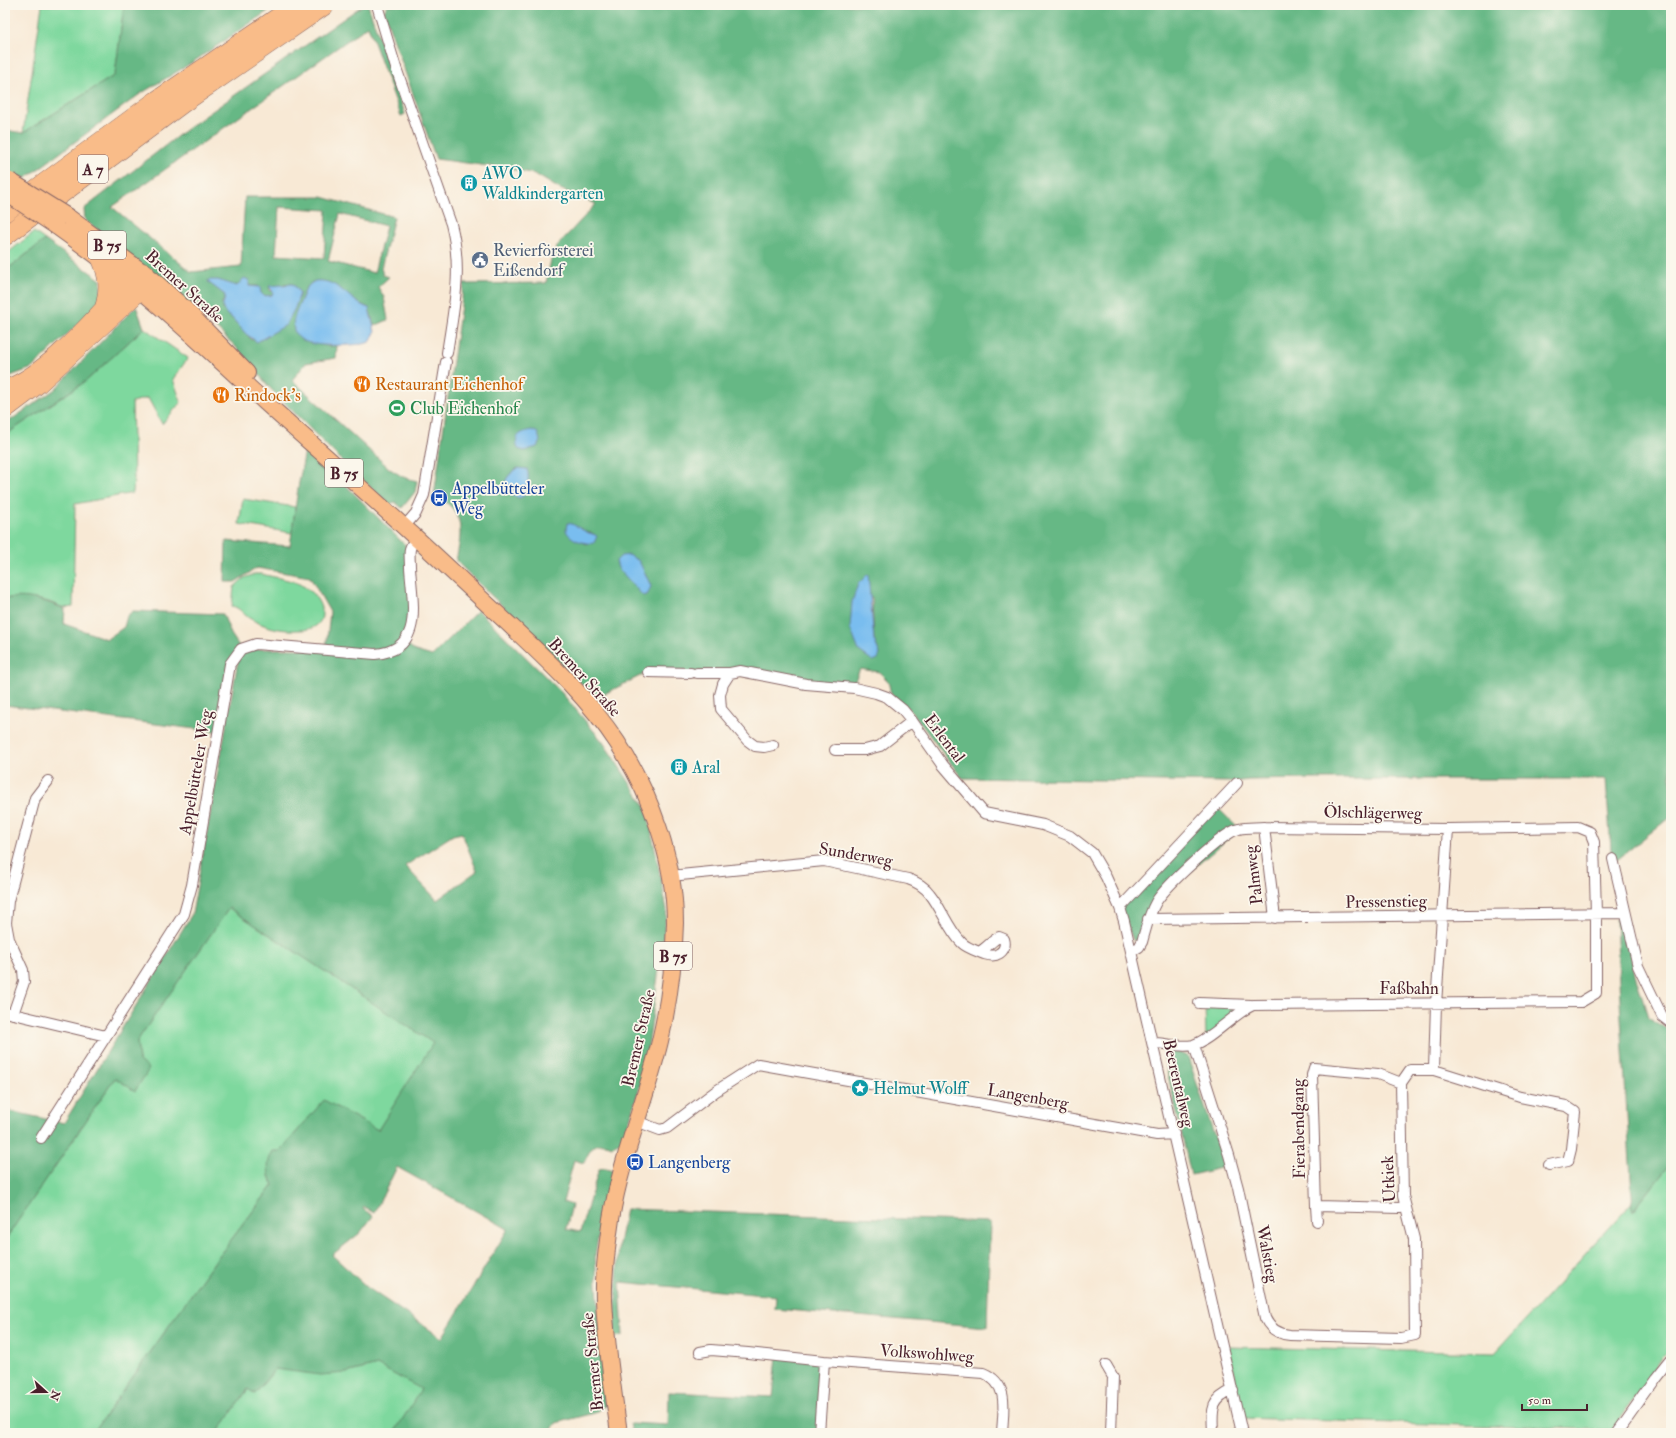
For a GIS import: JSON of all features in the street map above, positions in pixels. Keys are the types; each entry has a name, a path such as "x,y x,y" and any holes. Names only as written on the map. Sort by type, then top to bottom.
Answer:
{"highway":[{"name":"A 7","path":"5,212 156,100 296,5"},
{"name":"A 7","path":"5,236 183,103 325,5"},
{"path":"101,258 107,274 108,284 108,295 104,309"},
{"path":"5,390 28,379 44,366 104,309 138,281"},
{"path":"5,409 38,384 138,281"}],"main road":[{"name":"Bremer Straße","path":"7,183 62,221 138,281"},
{"name":"Bremer Straße","path":"62,221 101,258 138,281 166,291 223,347 268,395 299,433 410,532 554,667 586,701 617,742 636,776 659,830 670,876 675,919 673,965 660,1039 636,1121 612,1217 606,1261 604,1297 608,1354 619,1433"}],"street":[{"path":"378,8 396,68 451,224 457,251 458,278 424,495 410,532"},
{"name":"Appelbütteler Weg","path":"41,1138 184,914 192,885 230,664 241,649 256,644 375,654 385,653 399,648 409,636 411,628 410,532"},
{"name":"Erlental","path":"648,672 730,673 740,671 806,684 854,688 876,693 887,698 903,710 943,765 984,813 1043,825 1070,836 1092,853 1106,877 1120,908"},
{"path":"730,673 723,684 720,695 721,709 747,740 755,746 764,747 773,745"},
{"path":"835,750 865,750 880,746 912,721"},
{"path":"48,781 35,798 8,901 6,923 8,934 23,970 24,976 24,982 9,1013 106,1036"},
{"path":"1120,908 1237,783"},
{"name":"Ölschlägerweg","path":"1132,951 1139,947 1142,942 1148,919 1158,899 1169,886 1225,836 1239,829 1264,827 1448,829 1578,827 1590,832 1594,842 1596,914"},
{"name":"Palmweg","path":"1264,827 1275,918"},
{"path":"1434,1070 1436,1004 1448,829"},
{"path":"1613,859 1638,966 1662,1016 1671,1023"},
{"name":"Sunderweg","path":"670,876 824,861 908,879 919,883 931,895 962,944 979,952"},
{"name":"Beerentalweg","path":"1120,908 1132,951 1242,1433"},
{"name":"Pressenstieg","path":"1148,919 1625,913"},
{"name":"Faßbahn","path":"1198,1003 1253,1005 1581,1002 1596,993 1596,914"},
{"path":"1153,1043 1185,1046 1194,1045 1253,1005"},
{"name":"Walstieg","path":"1194,1045 1238,1188 1261,1303 1268,1324 1279,1333 1290,1335 1401,1338 1415,1335"},
{"name":"Langenberg","path":"636,1121 660,1130 667,1128 716,1091 758,1064 1150,1134 1174,1134"},
{"name":"Fierabendgang","path":"1316,1206 1312,1075 1314,1068 1378,1074 1401,1083"},
{"path":"1401,1083 1410,1070 1434,1070 1520,1097 1566,1106 1575,1112 1571,1149 1568,1161 1549,1165"},
{"name":"Utkiek","path":"1401,1083 1403,1196 1404,1206 1414,1238 1415,1335"},
{"path":"1317,1221 1316,1206 1400,1208 1404,1206"},
{"name":"Volkswohlweg","path":"700,1352 711,1350 748,1352 824,1361 973,1372 987,1375 996,1381 1003,1393 1002,1433"},
{"path":"1616,1433 1648,1386 1671,1358"},
{"path":"819,1433 824,1361"},
{"path":"1106,1365 1113,1377 1111,1433"},
{"path":"1213,1433 1212,1410 1215,1403 1223,1394 1233,1390"}],"green space":[{"path":"42,5 124,5 115,75 23,133"},
{"path":"124,5 277,5 193,62 140,94 26,178 16,176 5,169 5,130 23,133 115,75"},
{"path":"363,5 368,5 405,114 401,116 368,26 112,207 191,272 241,267 245,197 322,197 394,217 381,268 383,275 389,277 378,287 384,297 388,320 374,326 369,308 354,301 347,294 320,281 312,282 306,288 296,313 302,340 327,346 337,346 336,358 306,363 292,380 390,469 403,477 417,481 415,492 402,508 395,502 389,504 346,465 270,388 235,346 196,309 85,220 84,209 188,128","holes":["279,207 327,210 324,258 276,255","340,214 386,226 374,273 328,261","218,280 233,286 249,282 249,286 258,286 264,296 272,295 273,293 269,289 278,286 293,284 296,290 275,331 267,336 252,340 223,310 222,302 226,298 225,295 210,283"]},
{"path":"386,5 1671,5 1671,816 1612,864 1606,779 1307,779 1248,780 1233,782 962,778 912,712 891,694 888,681 879,672 860,669 853,685 721,673 648,672 596,698 456,561 460,540 457,515 444,501 434,496 464,284 546,283 551,260 558,245 596,204 558,188 535,174 511,169 436,159 384,12","holes":["518,468 519,498 511,495 505,489 508,477","580,528 594,534 587,544 570,536","872,598 874,640 880,654 852,602"]},
{"path":"34,232 45,240 5,271 5,255"},
{"path":"45,240 101,280 101,302 32,368 5,378 5,271"},
{"path":"136,306 144,328 86,381 5,435 5,424 54,390"},
{"path":"144,328 188,358 173,379 181,402 162,424 148,398 132,402 133,493 75,504 73,607 63,607 34,599 5,599 5,435 86,381"},
{"path":"306,445 412,552 412,618 405,642 415,651 432,656 478,610 561,692 603,742 647,809 667,910 645,1070 623,1141 612,1146 606,1144 597,1145 591,1150 584,1163 574,1160 563,1202 572,1205 566,1229 580,1232 599,1169 605,1168 614,1172 605,1197 595,1255 605,1406 595,1413 556,1423 550,1433 394,1433 421,1389 377,1365 346,1373 320,1375 275,1369 255,1394 248,1389 217,1433 93,1433 215,1261 273,1185 269,1176 268,1164 273,1151 280,1151 324,1100 378,1130 433,1043 229,908 137,1041 139,1061 149,1069 135,1091 115,1078 5,1240 5,1110 64,1123 192,914 240,650 230,664 219,732 5,705 5,599 20,597 28,598 58,606 65,609 64,624 107,639 124,627 127,616 133,611 223,614 231,634 241,649 326,649 330,612 310,577 257,568 235,582 225,582 226,541 290,546","holes":["462,833 477,871 437,900 405,866 453,835","397,1167 508,1229 442,1338 368,1288 332,1255 360,1233 373,1216 363,1209 364,1207 374,1213"]},
{"path":"243,499 295,507 292,533 239,524"},
{"path":"255,574 262,574 294,582 303,586 316,598 322,613 321,620 317,625 310,629 286,630 273,628 249,618 237,608 232,606 234,587 244,578"},
{"path":"1216,806 1239,829 1158,899 1142,942 1133,940 1120,908"},
{"path":"229,908 434,1043 378,1130 324,1101 280,1151 269,1176 273,1185 215,1261 93,1433 5,1433 5,1240 115,1078 136,1090 139,1061 137,1041"},
{"path":"1616,919 1625,928 1635,974 1648,1017 1671,1031 1671,1163 1633,1211 1620,1001"},
{"path":"1205,1004 1236,1005 1235,1016 1206,1038"},
{"path":"1178,1052 1188,1057 1225,1167 1191,1175 1163,1053"},
{"path":"1671,1163 1671,1349 1661,1359 1613,1430 1243,1418 1228,1347 1495,1353 1632,1203 1634,1210"},
{"path":"626,1209 990,1222 987,1327 775,1309 776,1296 620,1282 623,1336 614,1337 619,1244"},
{"path":"777,1356 824,1361 819,1433 632,1433 630,1423 668,1425 669,1392 773,1397"},
{"path":"377,1365 422,1389 394,1433 217,1433 248,1389 255,1394 275,1369 346,1373"}],"water":[{"path":"244,278 249,280 249,286 260,287 261,293 264,296 272,295 273,292 269,286 284,286 290,284 293,284 300,293 295,308 286,325 257,342 246,334 231,317 228,316 222,307 225,295 208,282 208,280 218,280 237,286"},
{"path":"315,281 331,283 362,305 369,308 375,332 371,341 351,345 319,345 310,343 297,336 293,326 295,315 306,289"},
{"path":"532,430 538,433 540,441 537,447 524,451 518,449 516,441 519,435"},
{"path":"518,468 527,469 528,476 524,496 519,498 511,495 504,489 505,482 508,477"},
{"path":"567,523 597,536 594,543 582,542 574,539 567,533"},
{"path":"629,555 639,561 651,586 648,594 643,596 618,568 616,561 621,556"},
{"path":"868,574 874,640 880,654 878,659 873,661 859,651 850,628 852,602 858,584"}],"place":[{"name":"AWO Waldkindergarten","path":"469,183"},
{"name":"Revierförsterei Eißendorf","path":"480,260"},
{"name":"Restaurant Eichenhof","path":"362,384"},
{"name":"Rindock's","path":"221,395"},
{"name":"Club Eichenhof","path":"397,408"},
{"name":"Appelbütteler Weg","path":"439,498"},
{"name":"Aral","path":"679,767"},
{"name":"Helmut Wolff","path":"860,1088"},
{"name":"Langenberg","path":"635,1162"}]}
